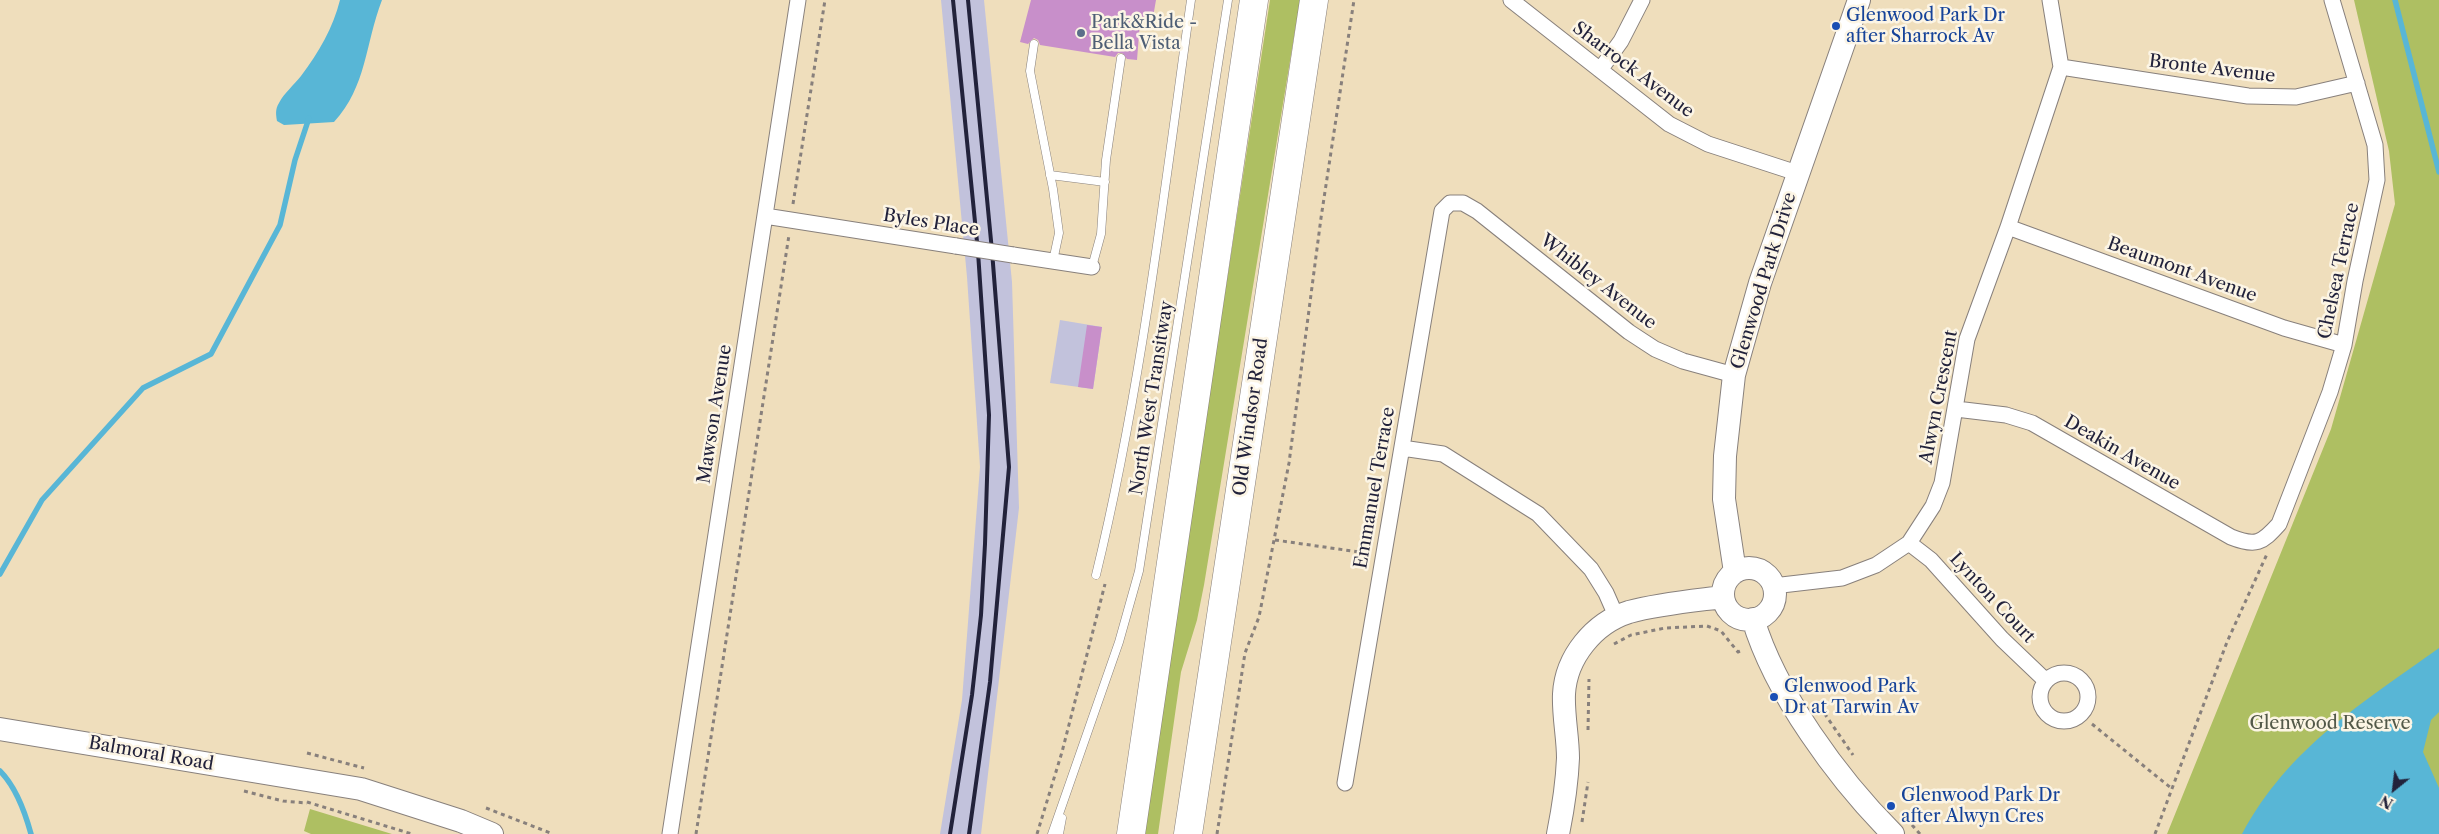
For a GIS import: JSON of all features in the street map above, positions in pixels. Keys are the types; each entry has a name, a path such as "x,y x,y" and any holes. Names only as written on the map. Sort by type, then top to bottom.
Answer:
{"highway":[{"path":"1131,834 1254,0"},
{"name":"Old Windsor Road","path":"1188,834 1314,0"}],"street":[{"name":"Mawson Avenue","path":"670,834 798,0"},
{"name":"Sharrock Avenue","path":"1511,0 1669,124 1708,144 1797,173"},
{"path":"1600,70 1621,40 1642,0"},
{"name":"Glenwood Park Drive","path":"1735,572 1724,499 1724,456 1734,374 1755,300 1797,173 1859,0"},
{"name":"Alwyn Crescent","path":"1773,586 1810,583 1855,574 1885,561 1909,543 1924,523 1938,496 1956,409 1967,339 2008,227 2061,67 2050,0"},
{"name":"Chelsea Terrace","path":"2264,540 2279,524 2330,392 2344,344 2355,281 2377,180 2375,145 2332,0"},
{"name":"Bronte Avenue","path":"2061,67 2248,96 2296,97 2357,84"},
{"name":"Whibley Avenue","path":"1450,203 1463,203 1477,211 1629,332 1655,349 1683,361 1734,374"},
{"name":"Emmanuel Terrace","path":"1345,783 1438,224 1442,211 1450,203"},
{"name":"Byles Place","path":"765,216 1092,267"},
{"name":"Beaumont Avenue","path":"2008,227 2284,328 2344,344"},
{"name":"Deakin Avenue","path":"1956,409 2006,415 2032,424 2231,537 2247,543 2264,540"},
{"path":"1402,448 1443,454 1538,514 1591,569 1606,593 1617,618"},
{"name":"Lynton Court","path":"1909,543 1931,560 2002,639 2046,681"},
{"path":"1750,568 1765,574 1773,586 1772,604 1768,611 1753,619 1745,619 1730,612 1723,597 1725,582 1735,572 1750,568"},
{"path":"1558,834 1565,793 1568,758 1564,693 1566,680 1578,651 1603,625 1617,618 1646,609 1723,597"},
{"path":"1753,619 1767,658 1814,738 1866,805 1900,827"},
{"name":"Balmoral Road","path":"0,729 361,789 452,818 492,834"},
{"name":"Balmoral Road","path":"301,779 449,834"}],"lane":[{"path":"1096,575 1117,488 1150,290 1191,0"},
{"name":"North West Transitway","path":"1052,834 1119,642 1138,571 1152,496 1228,0"},
{"path":"1034,44 1030,71 1050,175 1058,232 1053,261"},
{"path":"1092,267 1101,234 1105,182 1122,58"},
{"path":"1050,175 1105,182"},
{"name":"North West Transitway","path":"1058,834 1068,791"}],"path":[{"path":"696,834 825,0"},
{"path":"1217,834 1245,654 1259,617 1289,463 1321,218 1354,0"},
{"path":"1275,540 1366,553 1367,543 1384,547"},
{"path":"2155,834 2227,642 2256,577 2267,558 2264,540"},
{"path":"1611,646 1631,635 1665,628 1707,626 1720,631 1738,652"},
{"path":"1588,737 1589,678"},
{"path":"1819,706 1855,758"},
{"path":"2092,724 2171,788"},
{"path":"1582,825 1588,773"},
{"path":"301,779 307,803 368,819 412,834"},
{"path":"1900,827 1920,834"}],"shaded area":[{"path":"941,0 984,0 1012,282 1019,508 981,834 940,834 962,700 980,467 967,277"},
{"path":"1060,320 1102,327 1093,389 1050,383"}],"green space":[{"path":"1270,0 1300,0 1204,585 1197,620 1181,672 1158,834 1142,834"},
{"name":"Glenwood Reserve","path":"2354,0 2439,0 2439,834 2167,834 2331,429 2395,204 2389,151"},
{"path":"310,809 392,834 311,834 304,831"}],"water":[{"path":"340,0 382,0 364,64 353,94 334,122 284,125 277,121 276,112 278,105 314,58 329,30"},
{"path":"2439,648 2439,712 2431,720 2423,752 2439,788 2439,834 2242,834 2261,803 2304,752 2329,729 2382,688"}],"building":[{"name":"Park&Ride - Bella Vista","path":"1031,0 1156,0 1152,23 1140,22 1137,60 1127,59 1122,53 1118,53 1115,57 1040,45 1038,40 1034,38 1028,44 1020,42"},
{"path":"1087,325 1102,327 1093,389 1078,387"}],"waterway":[{"path":"2395,0 2439,172"},
{"path":"0,574 42,500 143,388 211,354 280,225 295,160 309,118"},
{"path":"0,771 11,784 19,800 31,834"}],"railway":[{"path":"950,834 972,695 981,615 989,415 978,252 953,0"},
{"path":"968,0 992,251 1009,467 990,682 969,834"}],"place":[{"name":"Glenwood Park Dr after Sharrock Av","path":"1836,26"},
{"name":"Park&Ride - Bella Vista","path":"1081,33"},
{"name":"Glenwood Park Dr at Tarwin Av","path":"1774,697"},
{"name":"Glenwood Park Dr after Alwyn Cres","path":"1891,806"}]}
